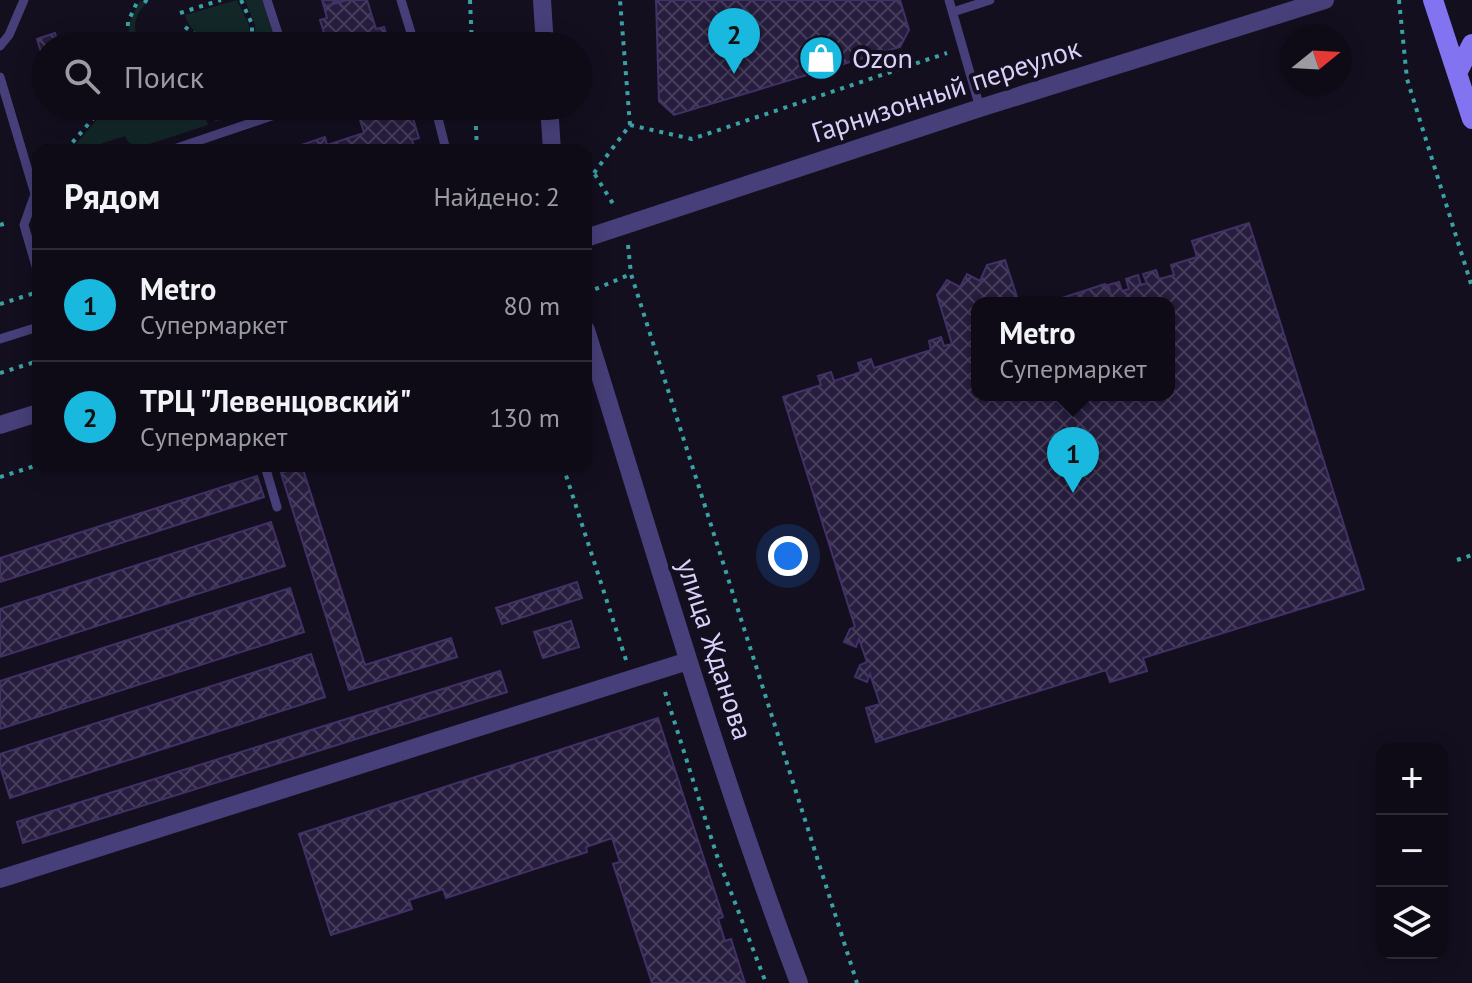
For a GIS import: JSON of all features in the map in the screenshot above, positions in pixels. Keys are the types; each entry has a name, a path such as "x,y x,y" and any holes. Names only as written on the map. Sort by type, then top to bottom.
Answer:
{"street":[{"path":"542,0 544,32"},
{"name":"Гарнизонный переулок","path":"592,236 980,108 1325,0"},
{"path":"1433,0 1472,119"},
{"path":"1457,73 1472,44"},
{"path":"550,120 552,144"},
{"name":"улица Жданова","path":"592,349 688,661 799,983"},
{"path":"0,425 32,415"},
{"path":"0,879 688,661"}],"lane":[{"path":"0,46 9,35 24,0"},
{"path":"267,0 277,32"},
{"path":"401,0 411,32"},
{"path":"949,0 980,108"},
{"path":"953,12 990,0"},
{"path":"0,77 32,181"},
{"path":"189,144 260,120"},
{"path":"438,120 444,144"},
{"path":"32,204 24,225 32,252"},
{"path":"0,339 32,329"},
{"path":"267,472 277,507"}],"path":[{"path":"128,32 128,22 138,0"},
{"path":"144,0 151,5"},
{"path":"180,13 221,0"},
{"path":"241,0 252,24 252,32"},
{"path":"470,0 471,32"},
{"path":"620,0 630,125 594,173 625,223 631,274 857,983"},
{"path":"1399,0 1407,79 1472,287"},
{"path":"185,27 192,32"},
{"path":"630,125 692,139 963,48"},
{"path":"71,144 92,120"},
{"path":"476,120 477,144"},
{"path":"0,232 7,223"},
{"path":"592,290 631,274"},
{"path":"0,304 32,294"},
{"path":"0,373 32,363"},
{"path":"0,477 32,467"},
{"path":"565,472 634,678 658,691 703,704"},
{"path":"1457,560 1472,555"},
{"path":"665,692 717,856 766,983"}],"green space":[{"path":"237,0 250,32 196,32 185,15"},
{"path":"245,0 262,0 272,32 255,32"},
{"path":"140,1 146,4 138,14 136,32 129,32 129,23"},
{"path":"96,120 206,120 208,125 149,144 132,144 125,136 100,144 76,144"}],"building":[{"path":"322,0 347,0 324,7"},
{"path":"347,0 367,0 376,29 384,27 386,32 324,32 320,20 327,18 324,7"},
{"path":"656,0 900,0 909,30 900,47 674,115 659,101"},
{"path":"360,120 413,120 419,138 412,140 413,144 330,144 364,133"},
{"path":"325,137 327,144 304,144"},
{"path":"1249,223 1364,589 1143,658 1147,671 1110,682 1106,670 876,742 866,708 880,704 870,674 867,682 855,677 860,665 867,662 859,639 856,647 844,642 850,629 855,627 783,397 821,385 818,376 831,372 834,381 861,372 858,363 871,359 874,368 931,350 929,341 941,337 944,346 952,344 937,295 947,280 960,287 967,274 980,281 987,265 1005,260 1017,297 971,297 971,401 1175,401 1175,297 1065,297 1105,284 1111,294 1108,285 1119,282 1122,291 1129,289 1126,279 1138,275 1141,285 1147,283 1143,274 1156,270 1159,279 1174,275 1171,265 1197,257 1192,241"},
{"path":"304,472 365,665 451,638 457,657 349,690 281,473"},
{"path":"257,476 264,497 0,582 0,558"},
{"path":"271,522 285,566 0,657 0,609"},
{"path":"577,582 582,598 502,624 496,608"},
{"path":"290,588 304,632 0,729 0,681"},
{"path":"571,621 579,647 543,658 534,632"},
{"path":"311,654 325,697 10,798 0,766 0,754"},
{"path":"500,671 507,692 23,843 17,822"},
{"path":"658,718 723,917 718,919 725,941 731,939 745,983 652,983 613,864 620,862 612,838 586,847 587,852 446,898 443,889 409,900 412,909 331,935 299,834"}],"place":[{"name":"Ozon","path":"821,58"},
{"name":"ТРЦ \"Левенцовский\"","path":"734,74"},
{"name":"Metro","path":"1073,493"}]}
